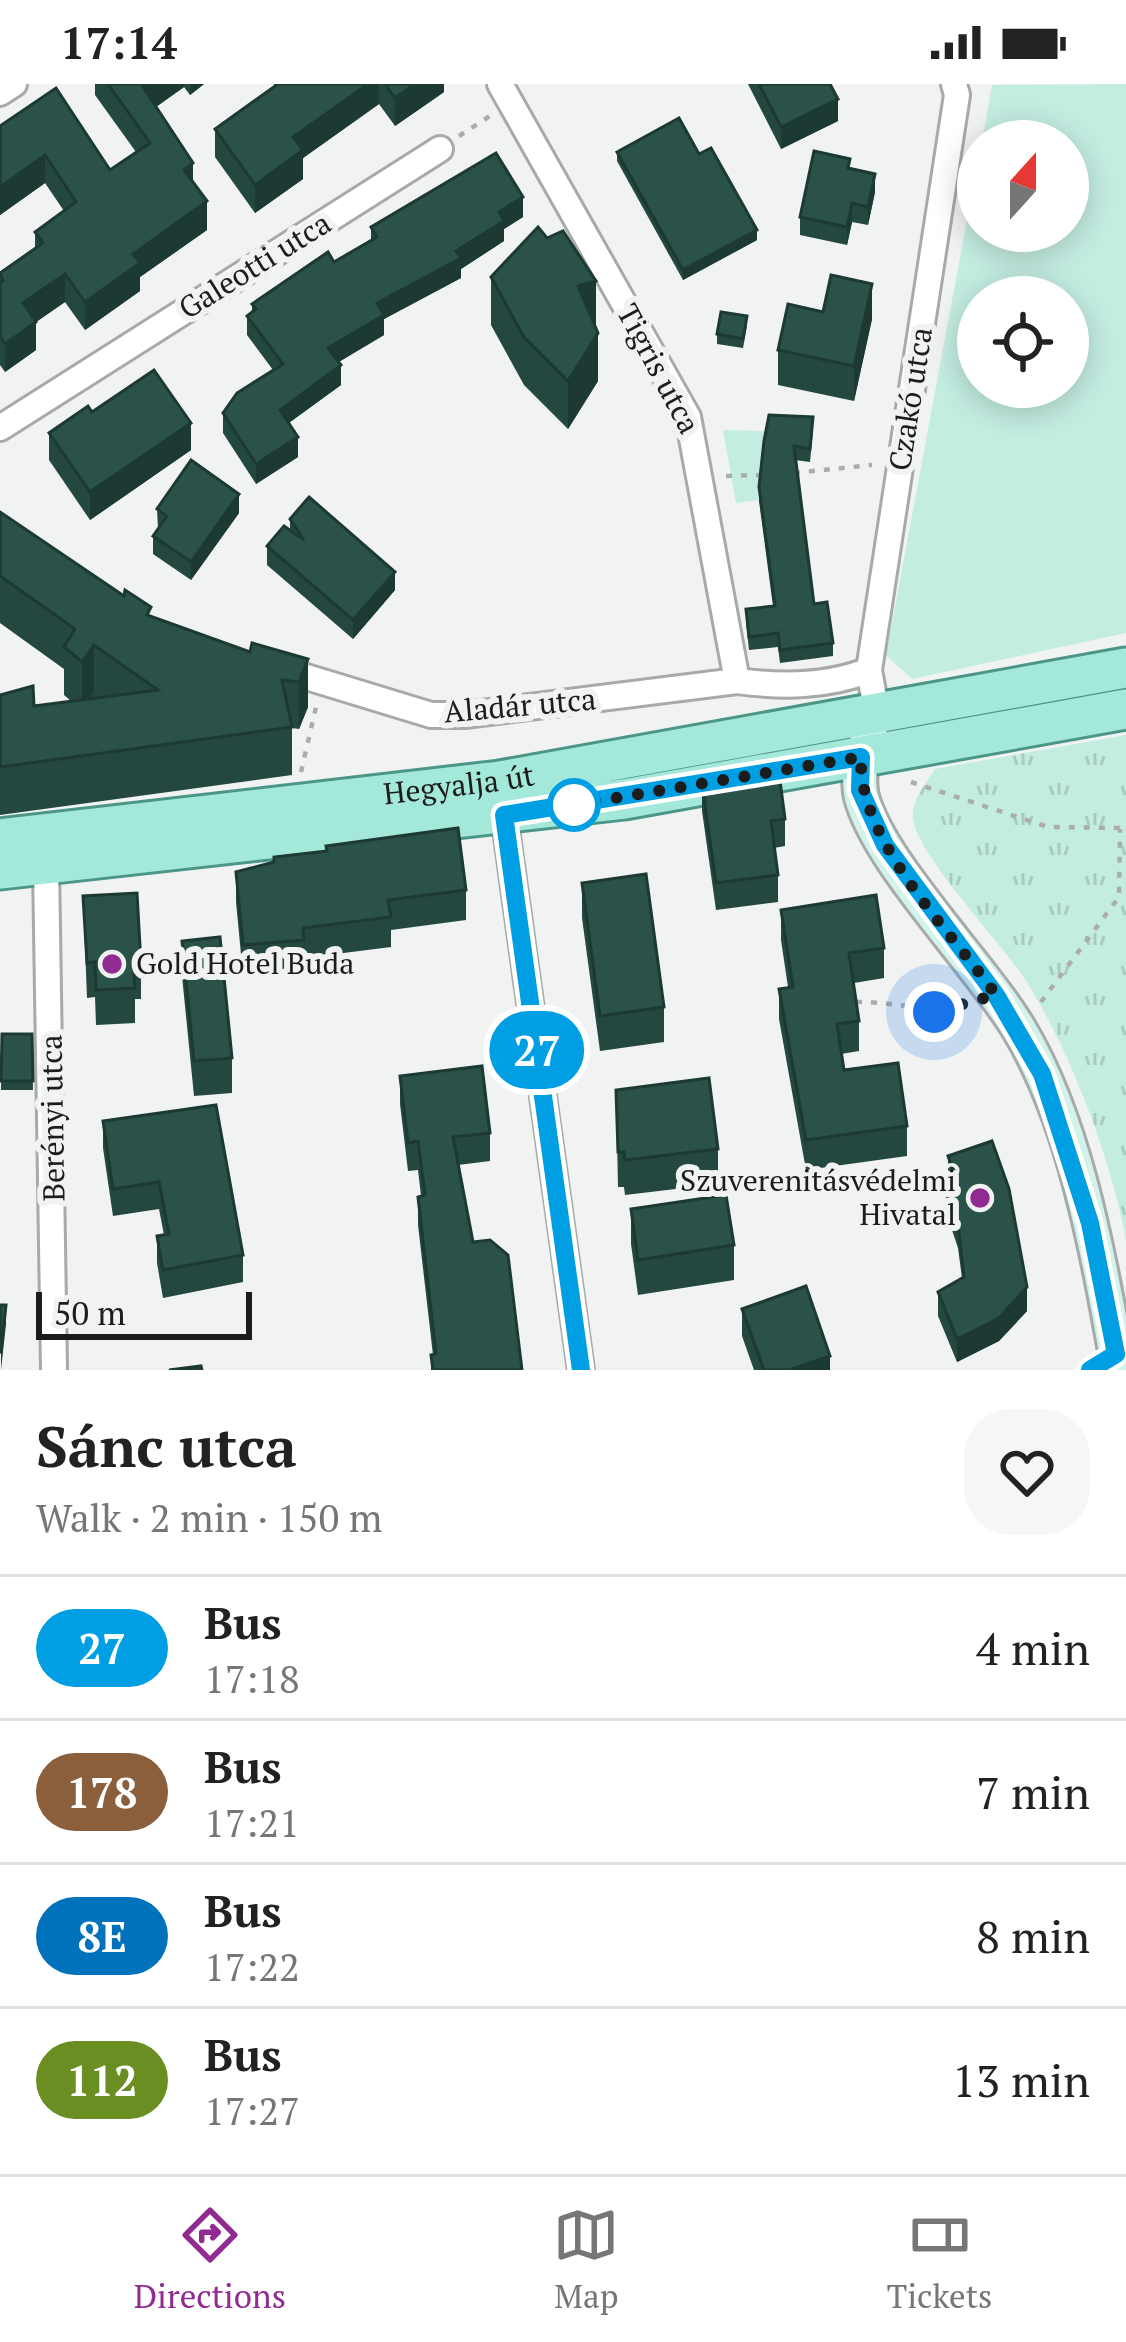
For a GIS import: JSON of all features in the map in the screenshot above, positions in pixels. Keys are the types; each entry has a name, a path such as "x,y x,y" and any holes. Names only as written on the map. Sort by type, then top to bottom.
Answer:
{"main road":[{"name":"Hegyalja út","path":"0,839 500,781 649,750 1126,668"},
{"name":"Hegyalja út","path":"0,869 504,815 1126,709"}],"street":[{"path":"0,93 14,84"},
{"name":"Czakó utca","path":"877,714 869,670 957,95 954,84"},
{"name":"Tigris utca","path":"505,93 688,417 737,681"},
{"name":"Galeotti utca","path":"0,428 440,149"},
{"name":"Aladár utca","path":"256,661 431,715 737,681 776,686 846,680 869,670"},
{"path":"877,714 861,757 860,790 885,845 996,995 1042,1074 1090,1223 1108,1365"},
{"path":"504,815 581,1370"},
{"name":"Berényi utca","path":"46,866 54,1370"}],"path":[{"path":"440,149 505,93"},
{"path":"794,473 878,465"},
{"path":"720,476 762,476"},
{"path":"304,806 299,779 317,701"},
{"path":"896,777 1048,827 1123,829 1119,897 1019,1030"},
{"path":"842,1003 901,1002 934,1012 996,995"}],"green space":[{"path":"1126,84 1126,633 912,679 886,655 961,252 1089,252 1089,120 986,120 992,85"},
{"path":"723,430 766,431 759,500 736,503"},
{"path":"1126,735 1126,1241 1100,1143 1059,1041 1017,968 930,855 918,835 913,812 935,769"}],"building":[{"path":"108,84 148,84 143,87 193,163 184,170 207,201 133,254 140,263 85,302 65,274 23,303 36,322 5,344 0,336 0,273 43,243 35,232 76,202 45,155 0,187 0,126 56,88 110,170 150,143"},
{"path":"278,84 368,84 293,137 303,150 255,185 215,129"},
{"path":"385,84 415,84 395,98"},
{"path":"759,84 830,84 838,99 781,127"},
{"path":"679,118 699,154 711,148 757,230 683,270 617,152"},
{"path":"814,151 850,159 848,168 875,174 868,207 852,203 847,227 800,217"},
{"path":"496,153 523,197 499,212 504,221 456,251 461,258 377,303 384,315 328,348 341,365 280,410 298,437 256,464 223,413 237,393 283,364 247,316 256,309 252,304 328,252 334,262 377,237 371,227"},
{"path":"538,227 547,238 563,231 596,281 578,286 598,333 568,381 524,337 491,277"},
{"path":"831,275 872,284 854,366 778,350 788,304 823,312"},
{"path":"721,312 747,316 743,339 717,334"},
{"path":"154,370 191,423 90,492 49,433 88,406 92,412"},
{"path":"769,415 813,417 810,449 794,446 814,604 827,602 833,643 780,650 778,633 749,637 746,609 775,606 759,487"},
{"path":"191,460 239,494 191,562 153,536 167,516 157,509"},
{"path":"309,497 395,572 353,620 267,546 284,526 304,540 290,519"},
{"path":"0,512 124,596 125,590 151,607 147,615 250,652 252,643 308,659 299,682 282,680 292,727 0,767 0,695 33,686 34,706 158,690 94,645 82,662 64,647 75,629 0,576"},
{"path":"779,773 785,819 771,821 778,875 716,883 702,784"},
{"path":"458,828 466,890 388,900 391,917 303,928 304,940 243,945 236,872 274,862 274,857 327,851 326,846"},
{"path":"646,874 664,1007 600,1016 582,883"},
{"path":"137,893 141,964 133,964 135,988 96,990 95,962 87,963 83,896"},
{"path":"876,895 884,948 849,953 859,1021 837,1024 844,1070 898,1063 907,1126 806,1140 779,989 793,987 781,910"},
{"path":"220,937 232,1058 194,1061 182,941"},
{"path":"2,1034 32,1034 33,1081 1,1081"},
{"path":"482,1066 490,1133 453,1137 473,1242 490,1240 508,1255 522,1370 433,1370 431,1355 436,1354 418,1197 425,1195 418,1141 408,1143 400,1076"},
{"path":"709,1078 718,1149 625,1160 624,1152 618,1152 616,1090"},
{"path":"216,1105 243,1255 163,1270 157,1236 169,1234 159,1182 113,1189 103,1121"},
{"path":"992,1141 1009,1189 1027,1287 999,1318 957,1339 938,1292 964,1277 958,1225 946,1189 958,1185 948,1156"},
{"path":"726,1195 734,1245 638,1260 631,1209"},
{"path":"806,1286 830,1356 789,1370 764,1370 742,1309"},
{"path":"0,1305 6,1305 1,1352 0,1352"}],"bus line":[{"name":"27","path":"581,1370 504,815 861,757 860,790 885,845 996,995 1042,1074 1090,1223 1116,1354 1090,1370"}],"place":[{"name":"Gold Hotel Buda","path":"112,964"},
{"name":"Szuverenitásvédelmi Hivatal","path":"980,1198"}],"route":[{"path":"574,805 861,757 860,790 885,845 996,995 934,1012"}]}
